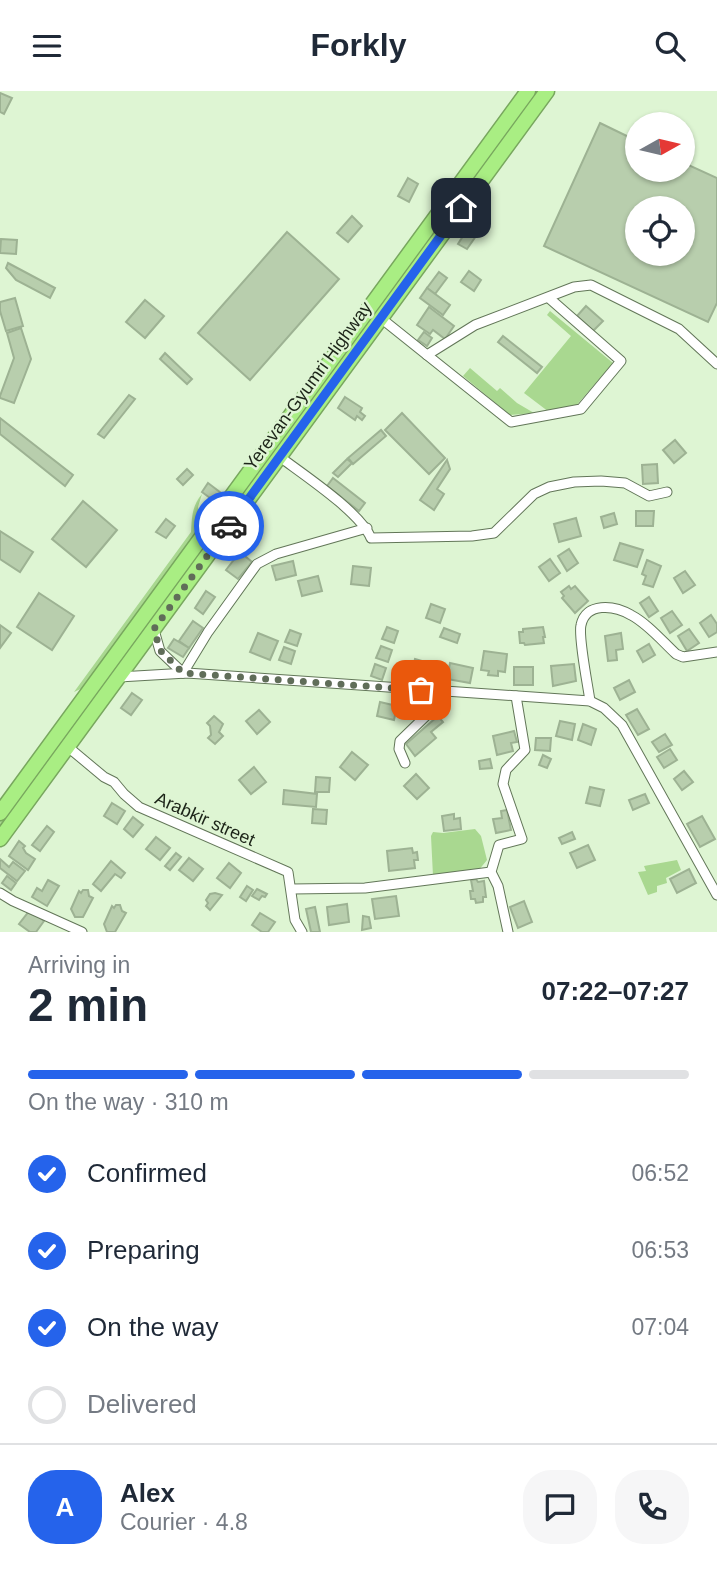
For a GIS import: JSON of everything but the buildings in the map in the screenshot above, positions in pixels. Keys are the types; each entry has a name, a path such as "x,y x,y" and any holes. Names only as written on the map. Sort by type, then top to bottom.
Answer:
{"highway":[{"name":"Yerevan-Gyumri Highway","path":"0,813 528,91"},
{"name":"Yerevan-Gyumri Highway","path":"0,839 547,91"},
{"path":"371,306 383,317"}],"street":[{"path":"427,355 475,325 574,287 591,285 679,329 717,364"},
{"path":"383,317 511,422 581,409 621,361 549,298"},
{"path":"280,457 367,528 371,538 472,536 494,533 534,493 574,482 625,484 649,496 667,492"},
{"path":"183,673 208,632 257,564 276,554 367,528"},
{"path":"590,701 580,627 585,615 591,610 605,608 630,614 683,657 717,652"},
{"path":"154,629 160,650 183,673"},
{"path":"119,677 183,673 590,701 604,708 622,725 717,895"},
{"path":"405,763 399,749 400,741 447,692"},
{"path":"508,932 498,886 491,872 499,845 522,839 503,784 506,770 525,750 516,696"},
{"name":"Arabkir street","path":"68,747 104,778 114,782 139,807 288,872 292,889"},
{"path":"302,932 295,920 292,889 365,888 491,872"},
{"path":"0,893 82,932"}],"green space":[{"path":"534,91 542,91 386,305 381,302"},
{"path":"550,311 613,363 575,407 549,412 524,393 571,336 547,315"},
{"path":"370,321 0,832 0,821"},
{"path":"470,368 497,391 500,388 534,413 510,415 463,376"},
{"path":"202,494 198,507 201,532 85,687 74,692 191,532 194,507"},
{"path":"475,829 481,836 487,860 478,871 433,876 433,832"},
{"path":"677,860 681,870 666,878 667,883 657,886 657,892 648,895 638,872 646,871 644,866"}],"way so far":[{"path":"229,526 154,629 160,650 183,673 421,690"}],"route":[{"path":"229,526 461,208"}]}
